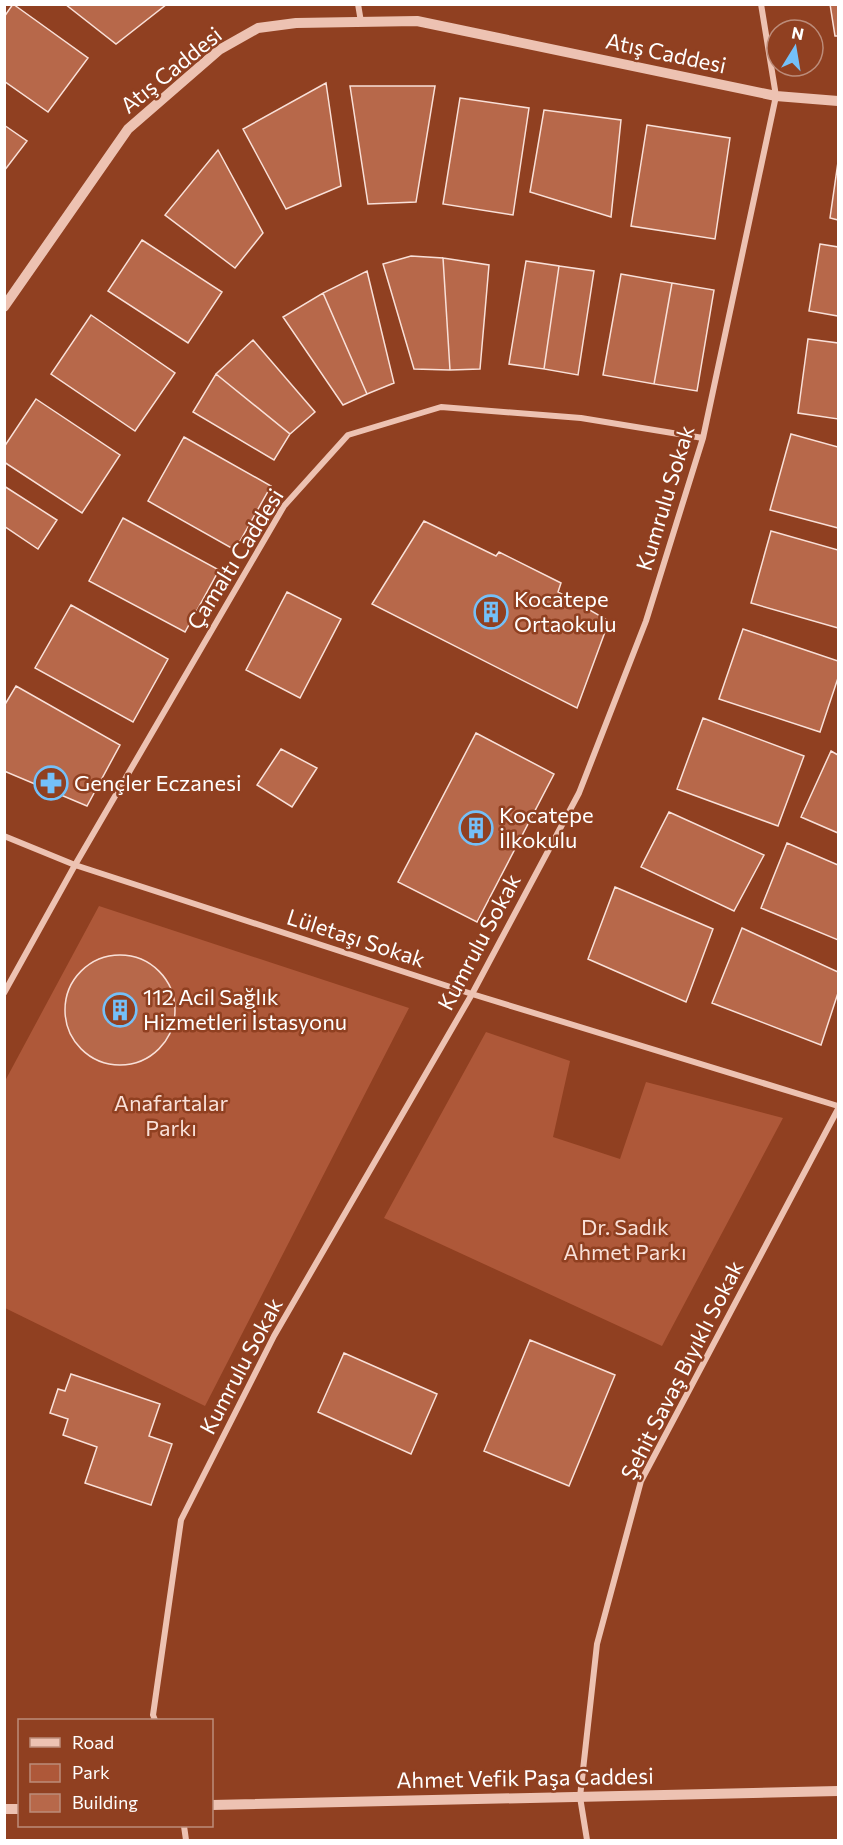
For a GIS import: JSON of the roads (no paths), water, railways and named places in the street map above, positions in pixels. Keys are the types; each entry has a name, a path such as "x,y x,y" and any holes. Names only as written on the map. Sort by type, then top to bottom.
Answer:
{"street":[{"path":"358,4 362,22"},
{"name":"Kumrulu Sokak","path":"154,1719 153,1716 181,1520 274,1336 472,994 579,793 646,621 703,438 776,96 761,4"},
{"name":"Atış Caddesi","path":"4,307 128,129 219,50 258,28 296,23 417,21 776,96 838,101"},
{"name":"Çamaltı Caddesi","path":"4,993 75,865 284,506 348,435 441,407 581,418 703,438"},
{"name":"Lületaşı Sokak","path":"4,836 75,865 472,994 838,1107"},
{"name":"Şehit Savaş Bıyıklı Sokak","path":"587,1840 580,1797 597,1644 641,1482 838,1107"},
{"name":"Ahmet Vefik Paşa Caddesi","path":"213,1805 838,1791"}],"place":[{"name":"Kocatepe Ortaokulu","path":"491,612"},
{"name":"Gençler Eczanesi","path":"51,783"},
{"name":"Kocatepe İlkokulu","path":"476,828"},
{"name":"112 Acil Sağlık Hizmetleri İstasyonu","path":"120,1010"}],"park label":[{"name":"Anafartalar Parkı","path":"171,1116"},
{"name":"Dr. Sadık Ahmet Parkı","path":"625,1240"}]}
